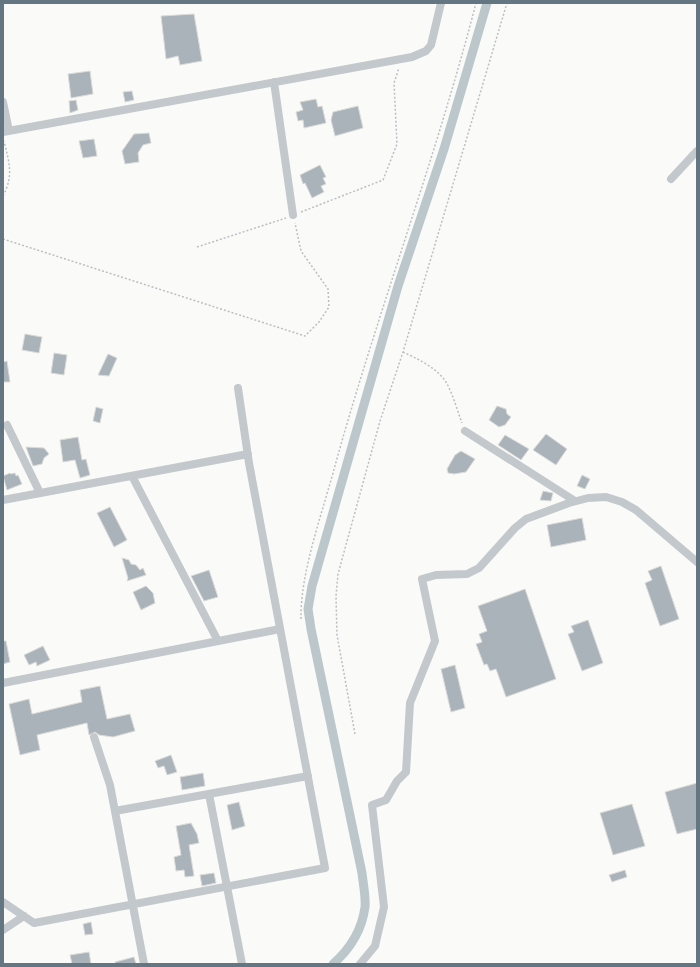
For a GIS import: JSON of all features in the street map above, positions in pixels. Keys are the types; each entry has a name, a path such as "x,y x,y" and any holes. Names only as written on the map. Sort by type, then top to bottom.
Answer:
{"street":[{"path":"3,102 5,134 402,59 419,55 426,51 431,45 441,3"},
{"path":"274,82 293,215"},
{"path":"671,179 697,151"},
{"path":"3,902 34,923 325,868 248,454 238,388"},
{"path":"7,425 40,494"},
{"path":"465,431 575,501"},
{"path":"3,500 248,454"},
{"path":"132,476 218,641"},
{"path":"360,964 375,946 384,907 372,805 386,800 397,781 406,772 410,703 435,641 422,579 436,575 467,574 479,568 515,528 526,519 575,501 588,498 606,497 622,502 636,510 697,562"},
{"path":"3,683 280,629"},
{"path":"94,738 110,785 144,964"},
{"path":"115,811 308,776"},
{"path":"209,794 242,964"},
{"path":"3,930 24,916"}],"path":[{"path":"302,619 303,593 313,547 348,418 411,222 476,3"},
{"path":"355,734 337,635 336,596 338,574 380,421 403,352 507,3"},
{"path":"197,247 293,215 383,180 397,144 394,83 402,59"},
{"path":"3,196 7,189 11,170 5,134"},
{"path":"3,239 305,336 319,322 329,307 328,289 301,252 293,215"},
{"path":"403,352 418,359 439,374 446,383 465,431"}],"building":[{"path":"194,14 202,61 180,65 178,56 166,59 161,16"},
{"path":"90,71 93,94 71,98 68,74"},
{"path":"132,91 134,100 125,102 123,92"},
{"path":"316,99 318,107 322,106 326,123 304,128 303,120 298,121 296,112 303,110 300,102"},
{"path":"76,100 78,110 70,113 69,101"},
{"path":"358,106 363,128 335,136 331,120 333,112"},
{"path":"149,133 151,143 143,145 138,153 139,162 125,164 122,151 134,134"},
{"path":"94,139 97,156 83,158 79,141"},
{"path":"320,165 326,177 323,178 326,184 321,186 324,192 312,198 305,183 303,184 300,175"},
{"path":"25,334 42,337 39,353 22,350"},
{"path":"54,353 67,355 64,375 51,373"},
{"path":"108,354 117,358 109,376 98,375"},
{"path":"7,361 10,382 3,382 3,362"},
{"path":"497,406 506,409 507,414 511,417 505,425 499,427 489,420"},
{"path":"96,407 103,409 100,423 93,421"},
{"path":"546,434 567,449 556,465 533,450"},
{"path":"505,435 529,449 521,460 498,445"},
{"path":"78,437 82,460 86,459 90,475 80,478 75,460 63,462 60,440"},
{"path":"26,447 44,448 49,454 44,458 42,464 33,466"},
{"path":"461,451 475,459 466,472 454,474 448,473 447,469 455,455"},
{"path":"10,473 15,473 16,476 18,475 22,484 7,490 3,476"},
{"path":"582,475 590,479 585,489 577,486"},
{"path":"543,491 553,493 551,501 540,500"},
{"path":"110,507 127,540 114,547 97,513"},
{"path":"582,518 586,540 551,547 547,525"},
{"path":"122,558 129,560 131,564 136,565 140,570 143,568 146,575 127,581 128,578"},
{"path":"661,566 679,619 660,626 645,583 652,580 648,571"},
{"path":"209,570 218,597 204,601 191,576"},
{"path":"146,586 153,593 155,603 141,610 133,592"},
{"path":"525,589 556,679 506,697 496,669 490,671 487,664 484,665 476,644 482,642 479,634 487,631 478,606"},
{"path":"588,620 603,663 582,671 568,634 574,632 571,626"},
{"path":"3,641 6,641 10,662 3,664"},
{"path":"43,646 50,660 37,666 36,662 29,665 24,655"},
{"path":"455,665 465,708 451,712 441,669"},
{"path":"100,686 107,719 130,714 135,731 113,737 99,735 95,732 89,735 87,723 37,735 40,750 20,755 9,704 29,699 32,714 82,702 80,690"},
{"path":"171,755 177,772 167,775 164,766 158,768 155,761"},
{"path":"203,773 205,786 182,790 180,777"},
{"path":"697,783 697,829 677,834 665,792"},
{"path":"239,802 245,826 232,830 227,805"},
{"path":"632,804 645,846 613,855 600,813"},
{"path":"191,823 197,834 199,843 189,845 194,876 185,877 184,870 176,871 174,857 181,855 176,826"},
{"path":"625,870 627,877 612,882 609,875"},
{"path":"214,873 216,883 202,886 200,875"},
{"path":"91,922 93,934 85,935 83,924"},
{"path":"89,952 91,964 72,964 70,955"},
{"path":"134,957 136,964 116,964 115,962"}],"waterway":[{"path":"333,964 345,952 358,931 365,907 365,899 362,873 308,609 312,586 398,286 444,149 487,3"}]}
